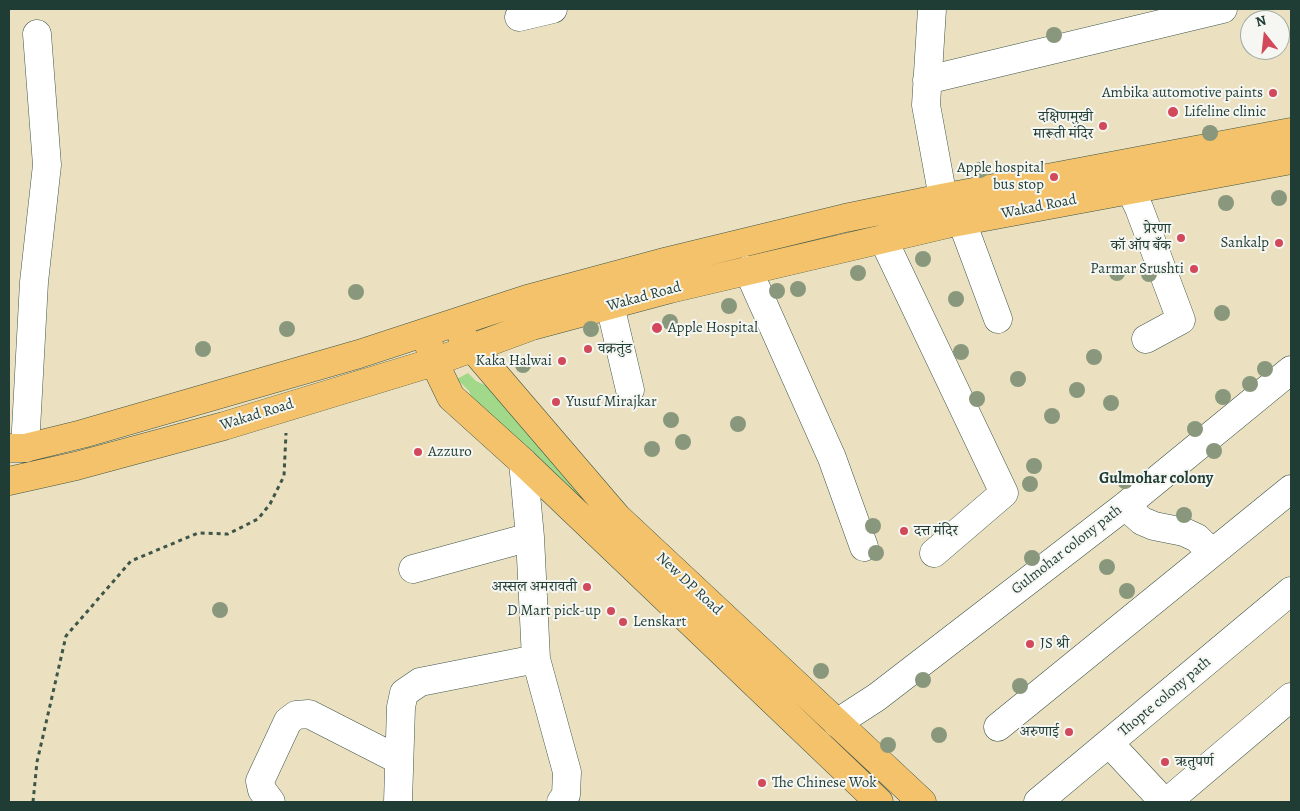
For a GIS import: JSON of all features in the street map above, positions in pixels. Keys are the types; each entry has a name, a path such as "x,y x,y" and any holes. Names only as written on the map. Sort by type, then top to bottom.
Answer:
{"main road":[{"name":"Wakad Road","path":"17,448 82,434 425,334 527,299 668,261 845,218 1291,132"},
{"name":"Wakad Road","path":"9,481 76,466 284,407 434,362 532,326 748,270 954,223 1291,160"},
{"name":"New DP Road","path":"454,325 472,349 494,372 617,517 922,802"},
{"name":"New DP Road","path":"425,334 434,362 451,397 523,462 878,802"}],"street":[{"path":"519,17 553,9"},
{"path":"932,9 926,106 942,198 998,319"},
{"path":"927,80 1223,9"},
{"path":"17,448 47,165 37,34"},
{"path":"1130,189 1140,208 1182,320 1146,339"},
{"path":"883,239 1004,493 934,553"},
{"path":"748,270 832,458 864,547"},
{"path":"610,305 630,390"},
{"name":"Gulmohar colony path","path":"838,723 877,697 1125,506 1291,370"},
{"path":"523,462 530,537 536,659 566,772 566,795 561,802"},
{"path":"998,727 1211,552 1291,489"},
{"path":"1125,506 1142,521 1154,526 1184,532 1197,538 1211,552"},
{"path":"413,569 530,537"},
{"name":"Thopte colony path","path":"1038,802 1110,744 1291,591"},
{"path":"398,802 401,707 404,693 420,682 536,659"},
{"path":"1110,744 1165,802 1291,697"},
{"path":"271,802 262,790 260,781 288,721 296,715 309,714 399,760"}],"path":[{"path":"33,802 37,762 66,636 131,560 198,532 228,534 258,519 270,504 284,476 284,407"}],"green space":[{"path":"468,373 476,381 502,393 585,493 577,504 475,405 469,391 457,379"}],"place":[{"name":"Ambika automotive paints","path":"1273,93"},
{"name":"Lifeline clinic","path":"1173,112"},
{"name":"दक्षिणमुखी मारूती मंदिर","path":"1103,126"},
{"name":"Apple hospital bus stop","path":"1054,177"},
{"name":"प्रेरणा कॉ ऑप बँक","path":"1181,238"},
{"name":"Sankalp","path":"1279,243"},
{"name":"Parmar Srushti","path":"1194,269"},
{"name":"Apple Hospital","path":"657,328"},
{"name":"वक्रतुंड","path":"588,349"},
{"name":"Kaka Halwai","path":"562,361"},
{"name":"Yusuf Mirajkar","path":"556,402"},
{"name":"Azzuro","path":"418,452"},
{"name":"दत्त मंदिर","path":"904,531"},
{"name":"अस्सल अमरावती","path":"587,587"},
{"name":"D Mart pick-up","path":"611,611"},
{"name":"Lenskart","path":"623,622"},
{"name":"JS श्री","path":"1030,644"},
{"name":"अरुणाई","path":"1069,732"},
{"name":"ऋतुपर्ण","path":"1165,762"},
{"name":"The Chinese Wok","path":"762,783"}],"district":[{"name":"Gulmohar colony","path":"1156,479"}]}
